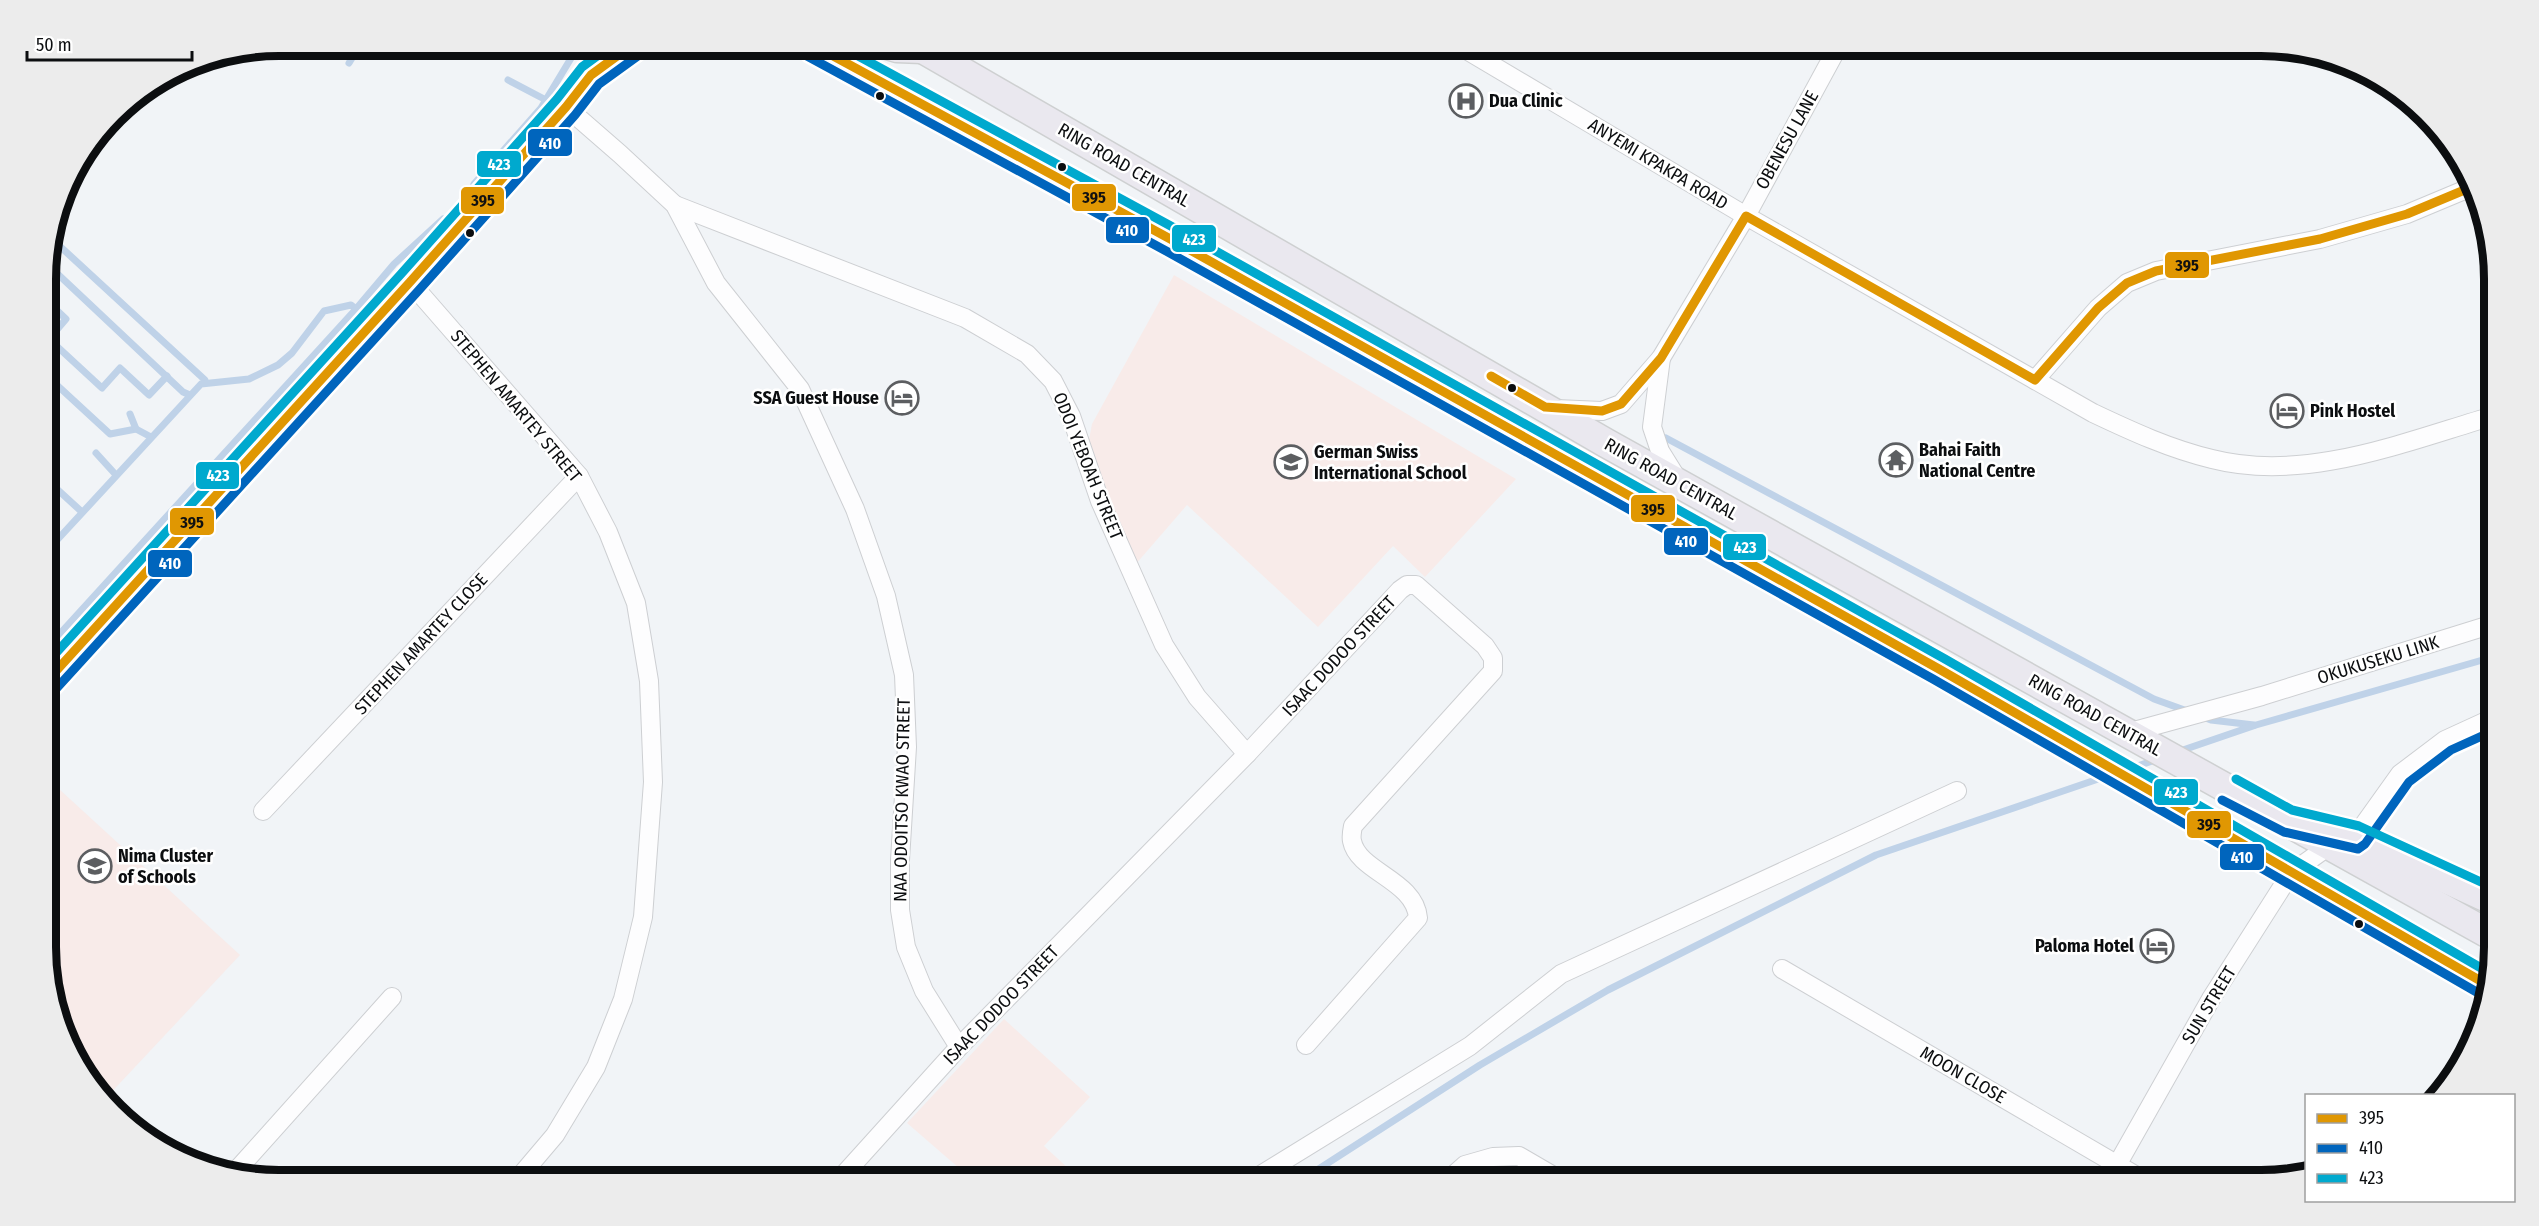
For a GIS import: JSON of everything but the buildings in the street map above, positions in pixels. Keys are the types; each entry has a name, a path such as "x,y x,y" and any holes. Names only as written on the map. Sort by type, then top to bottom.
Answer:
{"main road":[{"path":"591,75 617,56"},
{"name":"RING ROAD CENTRAL","path":"833,56 1174,241 1939,669 2481,981"},
{"name":"RING ROAD CENTRAL","path":"935,56 1680,484 2135,738 2288,821 2342,841"},
{"path":"2342,841 2484,897"},
{"path":"2342,841 2484,931"}],"street":[{"path":"591,75 601,56"},
{"path":"56,671 410,282 566,107 608,56"},
{"name":"ANYEMI KPAKPA ROAD","path":"1477,56 1746,216 2093,413 2138,434 2214,460 2260,466 2319,463 2348,458 2484,419"},
{"name":"OBENESU LANE","path":"1545,407 1602,411 1621,404 1661,358 1746,216 1833,56"},
{"name":"NAA ODOITSO KWAO STREET","path":"566,107 621,154 675,205 716,283 800,389 855,509 886,597 904,675 907,747 900,860 900,910 906,947 924,991 959,1047"},
{"path":"2035,380 2098,308 2127,283 2156,271 2320,239 2407,214 2466,190"},
{"name":"ODOI YEBOAH STREET","path":"675,205 965,318 1028,354 1053,381 1071,416 1100,501 1164,645 1197,697 1248,754"},
{"name":"STEPHEN AMARTEY STREET","path":"410,282 579,476 608,532 636,603 650,681 652,782 643,917 623,999 596,1067 555,1135 524,1171"},
{"name":"OBENESU LANE","path":"1661,358 1652,427 1660,451 1680,484"},
{"name":"STEPHEN AMARTEY CLOSE","path":"263,811 579,476"},
{"name":"ISAAC DODOO STREET","path":"847,1171 959,1047 1248,754 1407,585 1416,585 1485,646 1493,658 1493,671 1353,826 1352,842 1361,856 1410,897 1417,907 1418,918 1306,1045"},
{"name":"OKUKUSEKU LINK","path":"2135,738 2169,723 2484,627"},
{"name":"SUN STREET","path":"2113,1171 2212,997 2291,873 2342,841 2400,774 2445,740 2484,722"},
{"path":"1267,1171 1470,1046 1561,974 1957,791"},
{"name":"MOON CLOSE","path":"1782,969 2129,1171"},
{"path":"240,1167 392,997"},
{"path":"1458,1171 1465,1165 1493,1157 1519,1156 1545,1171"}],"shaded area":[{"name":"German Swiss International School","path":"1174,275 1516,479 1425,577 1393,546 1318,627 1187,505 1135,565 1088,445 1092,424"},
{"name":"Nima Cluster of Schools","path":"56,786 240,955 110,1094 85,1059 72,1033 57,977"},
{"path":"1004,1019 1090,1097 1044,1146 1071,1171 962,1171 907,1123"}],"waterway":[{"path":"349,63 353,56"},
{"path":"474,184 541,108 572,56"},
{"path":"508,80 546,100"},
{"path":"56,638 356,309 394,264 443,219"},
{"path":"58,244 205,380 205,383"},
{"path":"56,272 183,392 190,395"},
{"path":"56,541 201,384 249,379 278,365 292,353 324,311 351,305 356,309"},
{"path":"56,310 66,319 56,331"},
{"path":"56,345 102,388 120,368 149,395 167,376"},
{"path":"56,384 110,434 136,429 151,437"},
{"path":"130,414 136,429"},
{"path":"1666,438 2154,699 2190,712"},
{"path":"96,453 116,475"},
{"path":"56,488 82,512"},
{"path":"2180,751 2256,725 2484,660"},
{"path":"2203,717 2254,725"},
{"path":"2129,769 2158,759"},
{"path":"1316,1171 1480,1065 1608,990 1876,855 2107,776"}],"transit line":[{"name":"423","path":"56,653 401,274 557,99 582,67 597,56"},
{"name":"395","path":"56,671 410,282 566,107 591,75 617,56"},
{"name":"410","path":"56,689 419,290 575,115 599,84 638,56"},
{"name":"410","path":"807,56 1168,252 1933,679 2479,993"},
{"name":"395","path":"833,56 1174,241 1939,669 2481,981"},
{"name":"423","path":"858,56 1180,231 1945,659 2483,969"},
{"name":"395","path":"1491,376 1545,407 1602,411 1621,404 1661,358 1746,216 2035,380 2098,308 2127,283 2156,271 2320,239 2407,214 2465,190"},
{"name":"410","path":"2222,800 2284,832 2358,849 2365,844 2409,782 2451,750 2484,735"},
{"name":"423","path":"2236,779 2292,810 2359,826 2484,883"}],"place":[{"name":"Dua Clinic","path":"1466,101"},
{"name":"SSA Guest House","path":"902,398"},
{"name":"Pink Hostel","path":"2287,411"},
{"name":"Bahai Faith National Centre","path":"1896,460"},
{"name":"German Swiss International School","path":"1291,462"},
{"name":"Nima Cluster of Schools","path":"95,866"},
{"name":"Paloma Hotel","path":"2157,946"}]}
